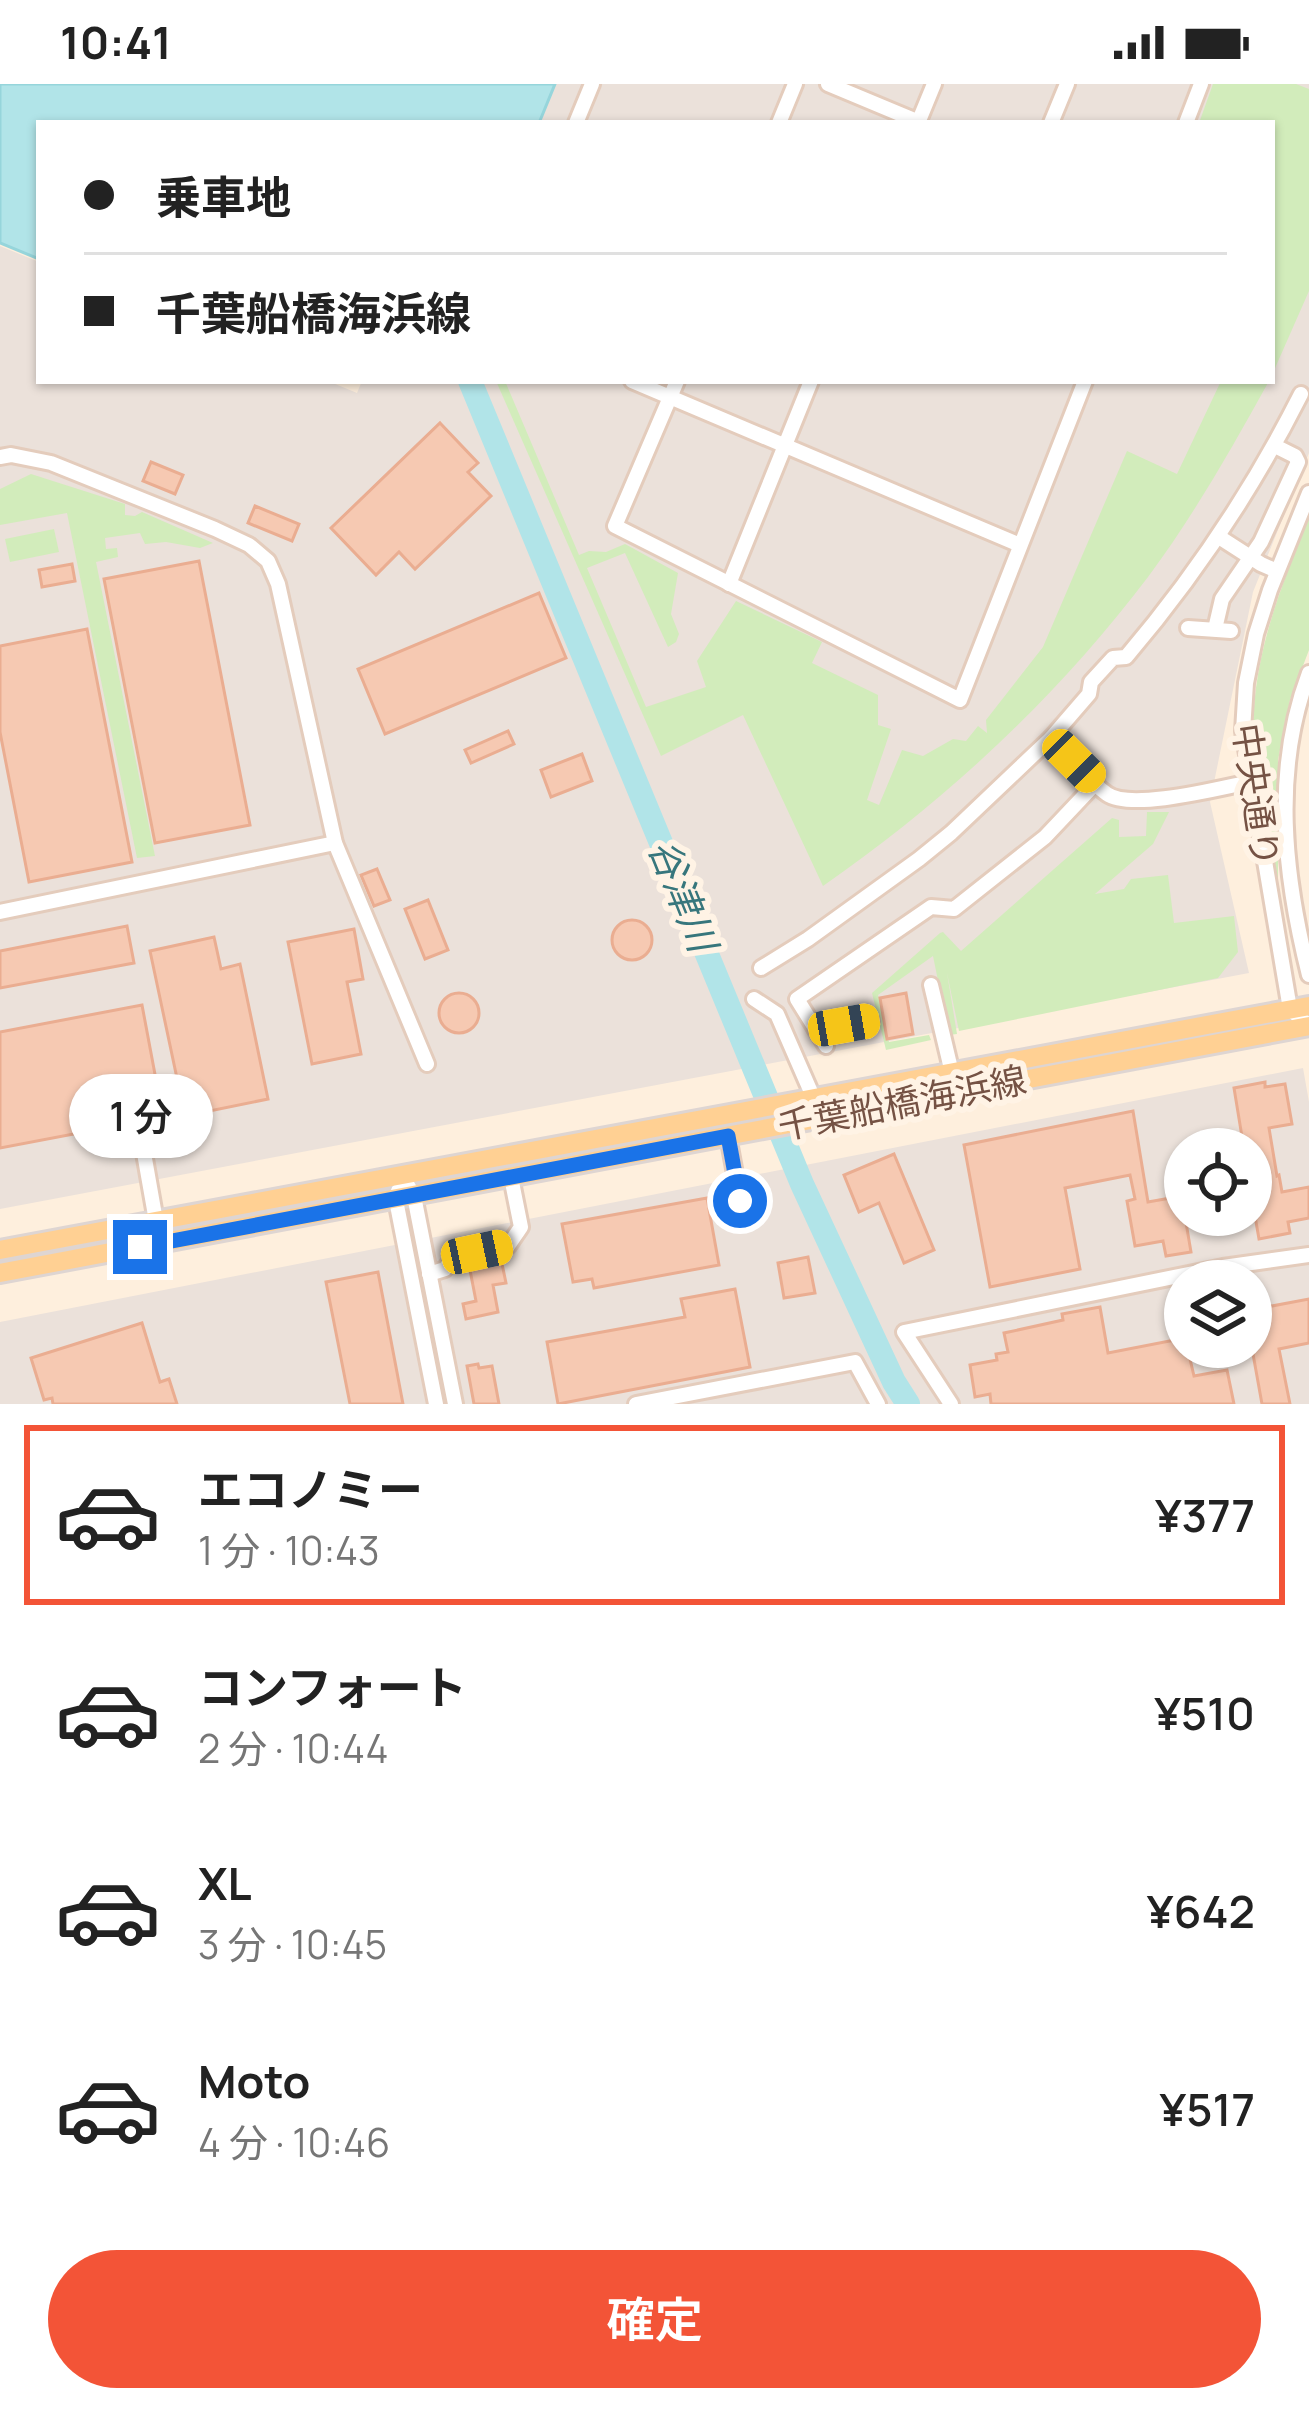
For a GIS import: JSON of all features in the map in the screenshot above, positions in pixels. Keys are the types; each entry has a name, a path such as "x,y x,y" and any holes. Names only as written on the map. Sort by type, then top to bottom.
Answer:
{"main road":[{"name":"千葉船橋海浜線","path":"0,1250 1300,1008"},
{"name":"千葉船橋海浜線","path":"0,1273 1309,1026"}],"street":[{"path":"577,120 592,84"},
{"path":"780,120 795,84"},
{"path":"828,84 911,120"},
{"path":"919,120 934,84"},
{"path":"1053,120 1067,84"},
{"path":"1187,120 1201,84"},
{"path":"638,384 1020,545"},
{"path":"675,384 615,526 960,700 1084,384"},
{"path":"729,584 810,384"},
{"path":"761,968 920,859 1052,738 1089,694 1091,682 1113,658 1126,657 1219,537 1301,394"},
{"path":"1188,628 1223,630 1222,599 1261,542 1298,462 1275,446"},
{"path":"1,455 50,463 249,544 268,561 278,584 335,843 427,1064"},
{"name":"中央通り","path":"1300,1008 1243,731 1256,634 1309,493"},
{"path":"1219,537 1277,571"},
{"name":"中央通り","path":"1309,673 1290,736 1284,788 1286,835 1309,975"},
{"path":"1052,738 1105,793 1120,801 1172,798 1250,782"},
{"path":"777,1015 931,907 954,909 1045,837 1096,783"},
{"path":"0,912 335,843"},
{"path":"931,985 952,1073"},
{"path":"754,999 777,1015 814,1099"},
{"path":"797,999 826,1046"},
{"path":"1300,1008 1309,1026"},
{"path":"816,1030 872,1021"},
{"path":"728,1136 740,1201"},
{"path":"143,1153 156,1221"},
{"path":"402,1175 436,1404"},
{"path":"429,1274 445,1269 453,1257 508,1246 521,1227 511,1178"},
{"path":"405,1198 429,1274 455,1404"},
{"path":"951,1404 904,1332 1182,1275 1309,1255"},
{"path":"636,1404 684,1400 855,1362 878,1404"}],"shaded area":[{"path":"553,84 1309,84 1309,453 1253,592 1210,802 1249,973 0,1209 0,246 36,261 36,384 335,384 357,393 361,384 1275,384 1275,120 538,120"},
{"path":"1303,1068 1309,1102 1309,1404 0,1404 0,1322"}],"green space":[{"path":"1213,84 1296,84 1309,89 1309,291 1275,368 1275,120 1200,120"},
{"path":"497,384 506,384 579,555 625,544 678,573 671,614 679,634 668,647 625,553 587,568 646,707 706,687 697,661 736,601 822,642 812,663 878,695 878,725 891,729 867,800 879,805 902,750 923,756 953,739 966,741 978,726 987,733 986,720 1043,647 1127,451 1177,474 1220,384 1267,384 1165,554 1076,664 956,782 823,886 743,715 661,756"},
{"path":"31,474 125,504 125,515 142,512 213,543 200,548 145,544 140,533 105,538 106,549 117,548 118,557 96,562 155,856 137,858 67,513 0,525 0,489"},
{"path":"1309,518 1309,650 1290,700 1278,760 1278,890 1256,771 1254,705 1270,623"},
{"path":"54,529 59,552 10,562 5,539"},
{"path":"1147,812 1169,812 1153,844 1095,894 1124,889 1131,879 1168,875 1174,923 1234,916 1238,952 1218,978 959,1031 947,973 957,1034 949,1035 933,956 878,995 889,1042 929,1035 931,1040 886,1050 872,993 940,933 961,951 1112,818 1119,820 1119,837 1146,836"}],"water":[{"path":"0,84 555,84 540,120 36,120 36,258 0,243"}],"building":[{"path":"440,423 478,463 468,472 491,496 415,569 399,552 376,575 331,528"},
{"path":"151,462 183,475 175,494 143,481"},
{"path":"255,506 299,524 292,541 248,523"},
{"path":"199,561 250,825 155,843 104,579"},
{"path":"72,564 75,581 42,587 39,570"},
{"path":"539,593 566,658 385,734 358,669"},
{"path":"87,629 132,862 29,882 0,732 0,646"},
{"path":"508,731 514,744 471,763 465,750"},
{"path":"582,754 592,781 551,797 541,770"},
{"path":"377,869 390,900 374,906 361,875"},
{"path":"428,900 448,950 425,959 405,909"},
{"path":"632,920 646,926 652,940 646,954 632,960 618,954 612,940 618,926"},
{"path":"127,926 134,963 0,988 0,951"},
{"path":"354,929 363,979 347,982 361,1054 312,1064 288,942"},
{"path":"214,937 221,969 240,964 268,1099 185,1116 150,951"},
{"path":"459,993 473,999 479,1013 473,1027 459,1033 445,1027 439,1013 445,999"},
{"path":"906,993 913,1034 887,1039 880,998"},
{"path":"142,1005 163,1117 0,1148 0,1032"},
{"path":"1285,1084 1292,1124 1241,1128 1234,1088"},
{"path":"1133,1111 1148,1202 1164,1199 1164,1236 1188,1236 1191,1252 1166,1256 1163,1241 1135,1246 1127,1201 1135,1199 1130,1175 1065,1188 1080,1269 990,1287 964,1145"},
{"path":"1272,1146 1282,1192 1309,1187 1309,1218 1288,1222 1290,1233 1259,1239 1272,1236"},
{"path":"894,1154 934,1250 904,1263 879,1203 859,1212 844,1175"},
{"path":"707,1198 719,1265 594,1288 592,1279 573,1282 562,1224"},
{"path":"808,1257 815,1293 784,1298 778,1263"},
{"path":"501,1259 506,1283 493,1285 498,1312 466,1319 463,1304 476,1301 469,1265"},
{"path":"378,1272 403,1404 350,1404 326,1282"},
{"path":"735,1289 750,1367 558,1404 547,1342 685,1317 681,1299"},
{"path":"1309,1299 1309,1343 1279,1349 1290,1404 1262,1404 1256,1368 1272,1368 1272,1306"},
{"path":"1100,1307 1108,1353 1164,1342 1164,1368 1192,1368 1194,1376 1227,1370 1234,1404 991,1404 990,1394 975,1397 970,1365 997,1360 996,1354 1008,1352 1004,1333 1063,1320 1062,1314"},
{"path":"142,1323 160,1382 169,1379 177,1404 53,1404 52,1398 44,1400 31,1358"},
{"path":"478,1364 479,1368 492,1366 499,1404 474,1404 467,1366"}],"waterway":[{"name":"谷津川","path":"471,384 802,1184 908,1404"}],"route":[{"path":"140,1247 728,1136 740,1201"}]}
